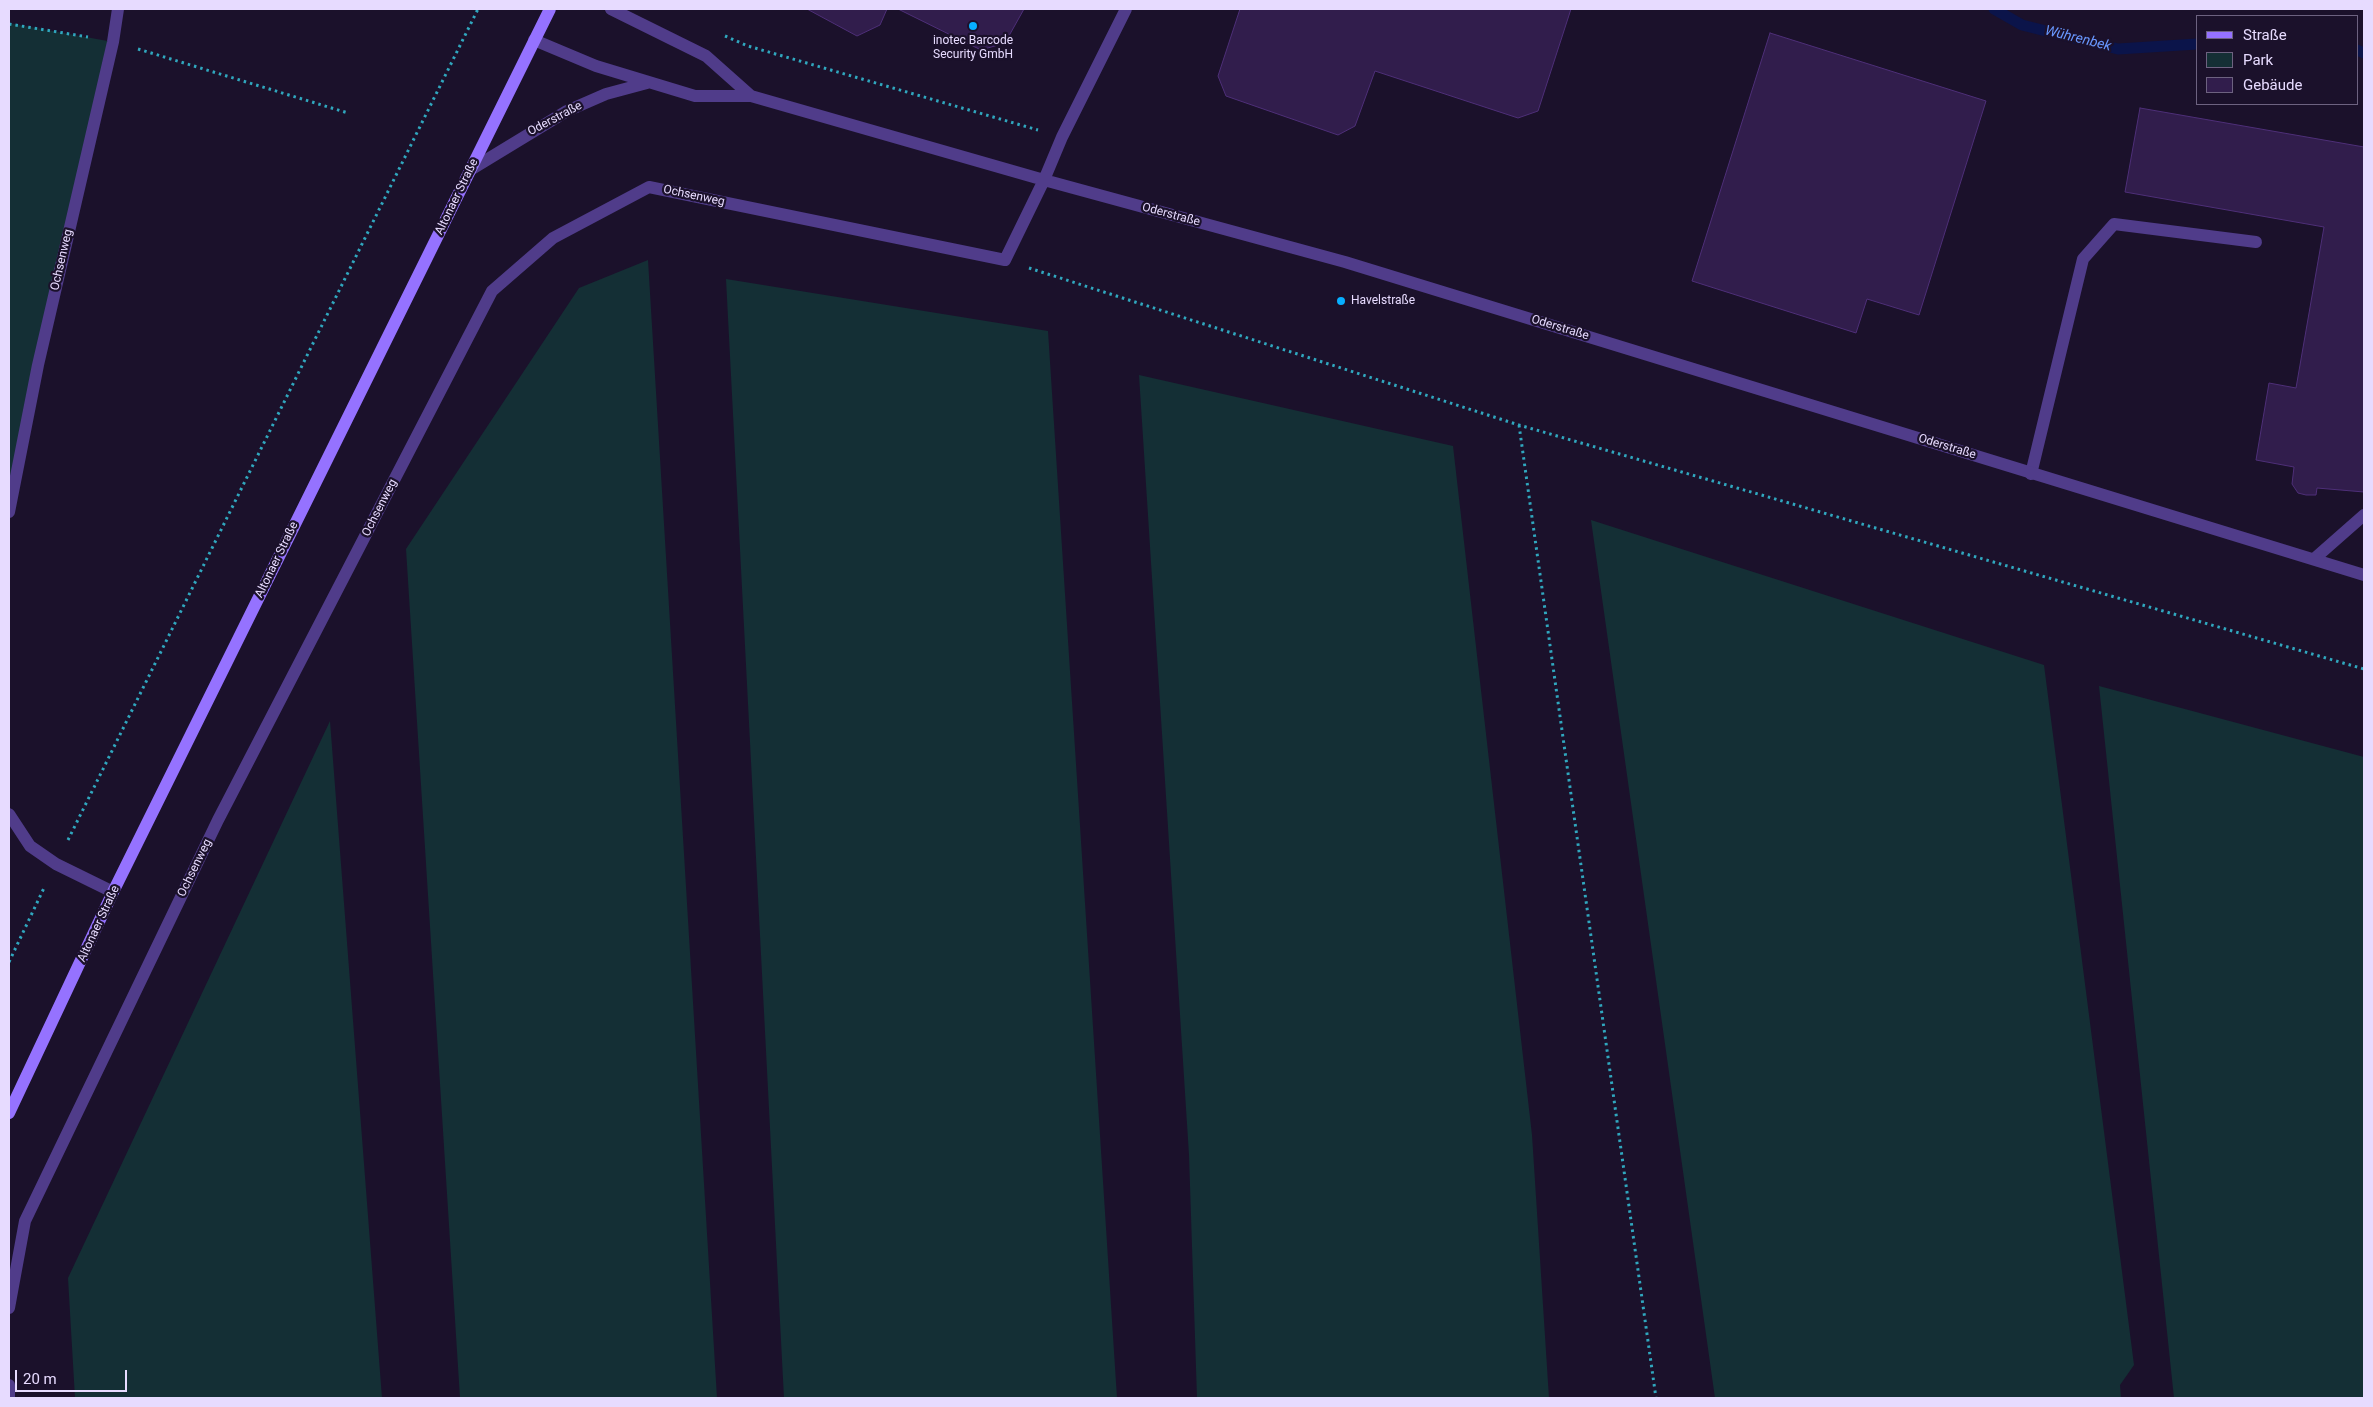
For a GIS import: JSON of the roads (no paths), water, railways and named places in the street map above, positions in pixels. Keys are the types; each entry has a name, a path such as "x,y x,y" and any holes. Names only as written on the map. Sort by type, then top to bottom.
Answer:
{"main road":[{"name":"Altonaer Straße","path":"9,1114 113,892 550,9"}],"street":[{"name":"Ochsenweg","path":"9,512 38,364 113,42 118,9"},
{"name":"Oderstraße","path":"611,9 706,56 751,96"},
{"path":"1044,180 1062,137 1126,9"},
{"name":"Oderstraße","path":"534,40 596,66 647,83 695,96 751,96 1044,180 1345,262 2364,575"},
{"name":"Oderstraße","path":"470,170 567,111 606,94 647,83"},
{"name":"Ochsenweg","path":"9,1308 25,1221 218,820 492,291 553,238 650,186 1005,260 1044,180"},
{"path":"2031,474 2083,259 2114,224 2256,242"},
{"path":"2314,559 2364,515"},
{"path":"9,814 30,846 56,864 113,892"},
{"path":"9,1385 10,1398"}],"waterway":[{"name":"Wührenbek","path":"1994,9 2022,25 2118,49 2196,44"},
{"name":"Wührenbek","path":"2358,50 2364,53"}],"place":[{"name":"inotec Barcode Security GmbH","path":"973,26"},
{"name":"Havelstraße","path":"1341,301"}]}
